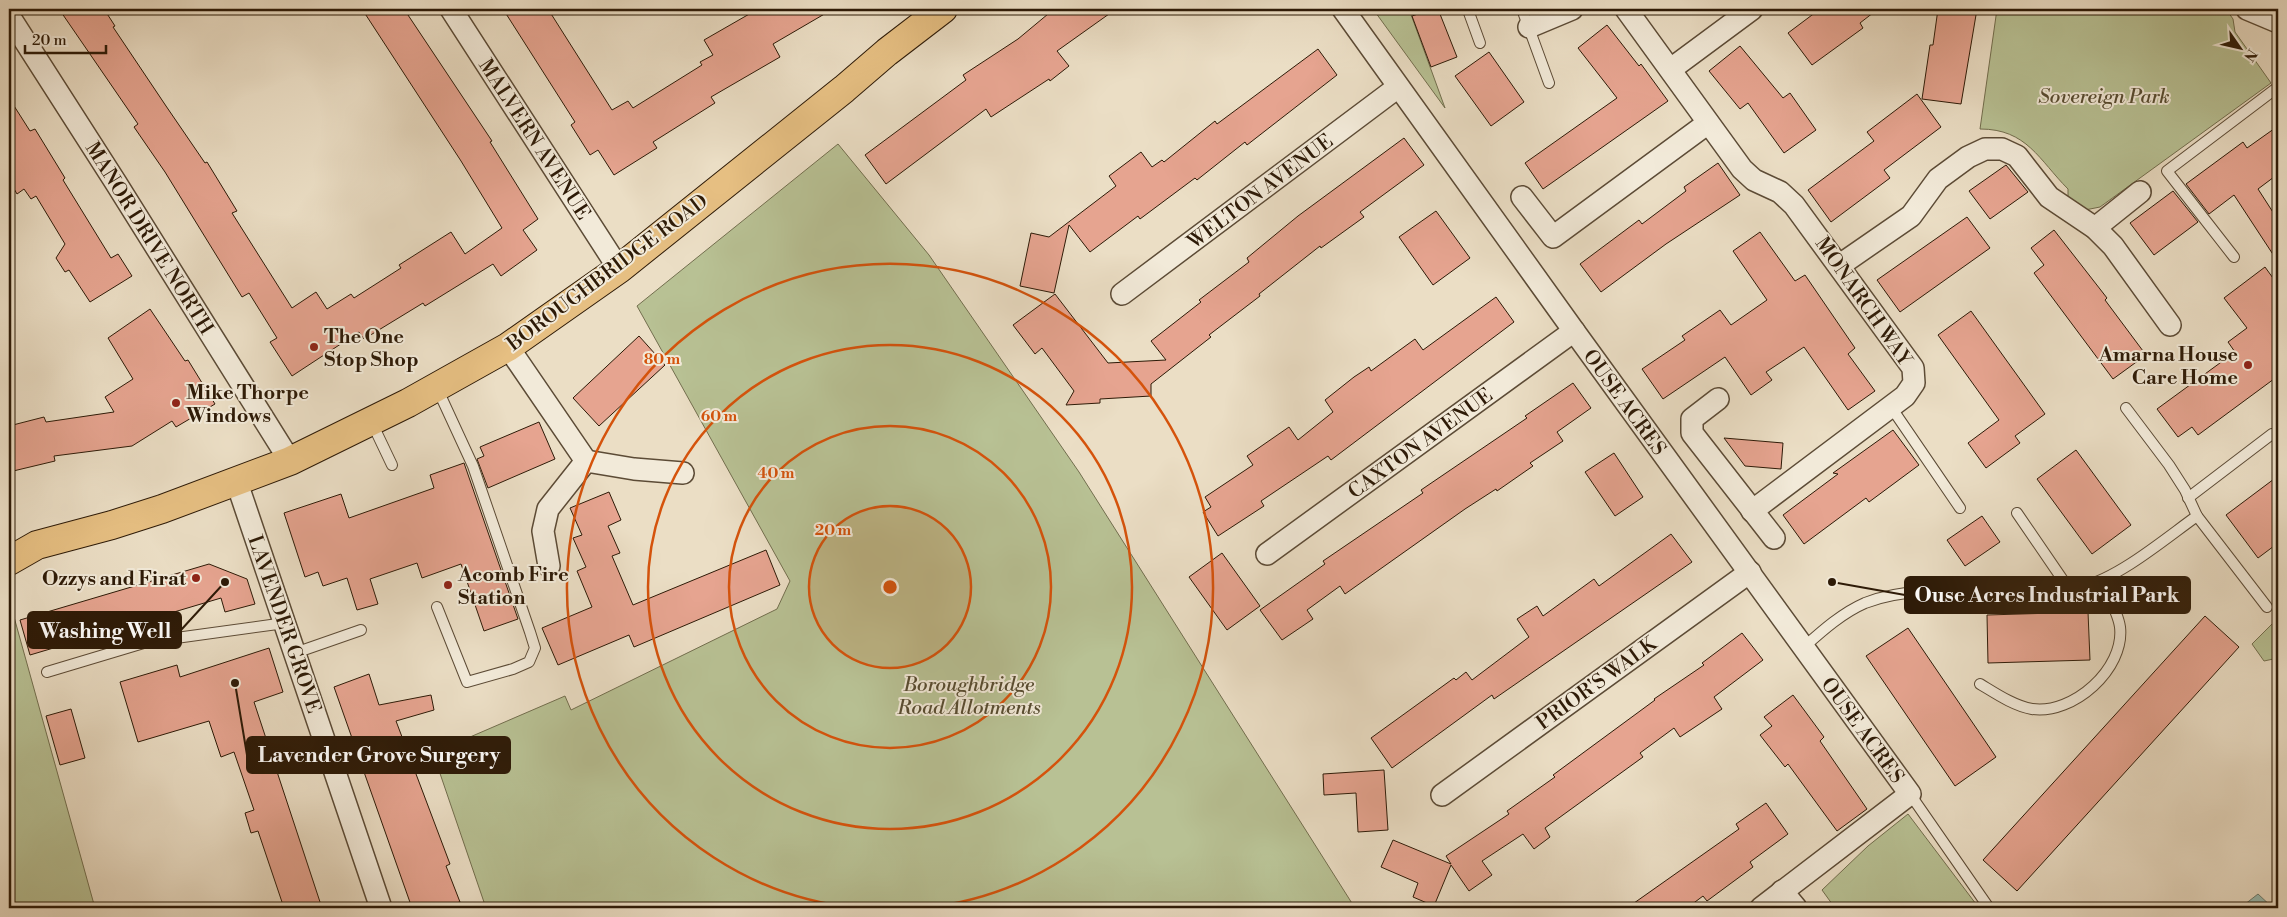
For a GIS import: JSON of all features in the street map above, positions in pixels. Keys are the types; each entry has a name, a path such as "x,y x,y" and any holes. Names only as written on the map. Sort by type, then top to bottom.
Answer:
{"main road":[{"name":"BOROUGHBRIDGE ROAD","path":"9,560 37,545 112,525 237,483 290,462 372,422 508,347 619,269 844,89 886,52 943,9"},
{"name":"BOROUGHBRIDGE ROAD","path":"9,541 37,545"}],"street":[{"name":"MALVERN AVENUE","path":"451,9 619,269"},
{"name":"OUSE ACRES","path":"1343,9 1574,332 1910,794"},
{"path":"1525,18 1572,9"},
{"name":"MONARCH WAY","path":"1626,9 1672,69 1708,124 1742,169 1754,180 1780,192 1794,205 1840,265 1913,368 1914,383 1906,396 1752,511"},
{"path":"2247,9 2278,22"},
{"path":"1672,69 1740,12"},
{"name":"MANOR DRIVE NORTH","path":"9,16 116,183 290,462"},
{"name":"WELTON AVENUE","path":"1122,294 1398,87"},
{"path":"1522,196 1553,237 1708,124"},
{"path":"1840,265 1911,216 1938,180 1968,157 1984,149 2002,149 2017,156 2049,197 2094,228 2113,246 2170,325"},
{"path":"2094,228 2140,192"},
{"name":"CAXTON AVENUE","path":"1267,554 1574,332"},
{"path":"508,347 586,461 634,469 683,473"},
{"path":"1718,399 1692,419 1692,433 1774,538"},
{"path":"549,566 543,531 548,509 586,461"},
{"name":"LAVENDER GROVE","path":"237,483 381,908"},
{"name":"PRIOR'S WALK","path":"1442,795 1750,572"},
{"path":"1760,908 1910,794"},
{"path":"1782,891 1796,908"}],"lane":[{"path":"1470,9 1468,10 1480,43"},
{"path":"1525,18 1549,83"},
{"path":"2234,257 2167,171 2278,87"},
{"path":"437,387 473,466 530,632 535,648 529,662 513,670 467,682 437,607"},
{"path":"1891,407 1960,508"},
{"path":"2126,408 2169,465 2197,516 2267,607"},
{"path":"372,422 392,465"},
{"path":"2188,498 2272,434"},
{"path":"2017,513 2069,589"},
{"path":"1804,648 1832,623 1864,604 1892,596 1937,592 2046,592 2069,589 2101,580 2197,516"},
{"path":"1980,684 2006,699 2031,709 2054,709 2076,697 2099,680 2113,663 2120,643 2120,626 2101,580"},
{"path":"47,672 147,642 285,623"},
{"path":"295,654 361,630"},
{"path":"1910,794 1989,908"}],"green space":[{"path":"1373,9 1409,9 1445,108"},
{"name":"Sovereign Park","path":"1997,9 2226,9 2233,19 2235,32 2271,83 2100,207 2085,210 2068,199 2068,189 2040,157 2021,140 1996,130 1980,129"},
{"name":"Boroughbridge Road Allotments","path":"838,144 929,255 1079,472 1355,908 486,908 433,753 565,696 571,710 777,609 790,581 637,306"},
{"path":"9,599 95,908 9,908"},
{"path":"2278,618 2278,658 2264,661 2252,644"},
{"path":"1908,814 1979,908 1835,908 1822,890 1868,846"}],"water":[{"path":"2258,894 2273,908 2240,908"}],"building":[{"path":"59,9 104,9 115,26 113,27 166,106 205,163 207,162 237,211 232,213 292,308 316,292 327,309 351,294 354,298 401,268 399,265 451,232 465,254 502,228 461,161 362,9 404,9 492,141 490,142 538,219 523,230 537,250 501,276 493,264 425,306 423,303 364,339 359,332 292,376 270,342 277,338 249,293 242,297 165,172 134,127 138,124"},
{"path":"503,9 548,9 612,110 628,101 633,108 702,65 700,62 713,55 704,40 758,9 833,9 773,44 780,57 711,97 715,103 653,142 657,148 614,175 598,150 590,155 571,125 575,122"},
{"path":"1054,9 1116,9 1057,51 1069,66 1050,81 1049,79 991,117 986,109 886,184 865,155 966,80 963,75 1018,39"},
{"path":"1438,9 1457,57 1431,67 1412,16"},
{"path":"1820,9 1878,9 1860,23 1863,28 1812,65 1788,33"},
{"path":"1938,9 1977,9 1961,104 1922,99 1930,45 1933,45"},
{"path":"1607,25 1639,66 1641,64 1668,101 1543,189 1525,163 1617,98 1578,48"},
{"path":"1740,46 1783,98 1790,93 1816,130 1784,153 1748,103 1740,109 1709,71"},
{"path":"1318,49 1337,75 1247,145 1245,142 1197,180 1195,178 1140,219 1138,216 1090,252 1069,225 1054,293 1020,286 1031,233 1049,237 1116,186 1109,176 1141,152 1152,167 1162,160 1164,162 1215,121 1217,124"},
{"path":"1489,52 1524,102 1491,126 1455,76"},
{"path":"1917,94 1941,127 1884,170 1890,178 1831,222 1808,190 1874,141 1867,132"},
{"path":"9,98 30,131 35,129 65,178 63,180 111,258 118,254 132,276 90,302 69,270 65,272 56,258 65,244 36,196 31,199 24,189 17,194 9,180"},
{"path":"2278,126 2278,174 2258,189 2278,220 2278,262 2234,195 2209,214 2186,184 2243,142 2247,148"},
{"path":"1404,138 1424,165 1360,212 1364,217 1321,248 1320,246 1209,335 1211,337 1151,384 1151,396 1100,399 1100,403 1066,405 1074,391 1042,348 1035,354 1013,325 1055,294 1108,363 1166,360 1151,341 1201,302 1199,300 1249,262 1247,258 1298,216"},
{"path":"1718,163 1740,195 1666,244 1601,292 1580,264 1639,220 1642,224 1686,191 1684,187"},
{"path":"2006,165 2028,192 1990,219 1969,191"},
{"path":"2173,191 2198,222 2154,255 2130,223"},
{"path":"1436,211 1470,258 1433,285 1399,237"},
{"path":"1967,217 1990,248 1900,312 1877,280"},
{"path":"2054,230 2107,298 2105,300 2146,355 2113,379 2034,273 2044,265 2031,248"},
{"path":"1760,232 1795,281 1805,275 1855,348 1848,354 1875,391 1848,410 1804,347 1766,372 1772,380 1751,395 1725,357 1663,399 1642,369 1685,340 1682,336 1720,310 1731,325 1767,300 1733,251"},
{"name":"Amarna House Care Home","path":"2265,267 2278,285 2278,376 2198,435 2192,427 2178,437 2157,409 2235,352 2228,342 2247,328 2224,298"},
{"path":"1496,297 1514,322 1331,460 1328,456 1261,501 1264,506 1218,536 1203,512 1211,507 1205,497 1253,465 1247,456 1289,427 1298,440 1333,412 1325,400 1354,377 1369,367 1371,371 1415,339 1423,350"},
{"path":"150,309 185,361 188,360 215,404 176,427 172,421 132,446 54,456 55,461 9,472 9,426 44,417 46,422 114,412 105,397 133,379 108,338"},
{"path":"1971,311 2045,414 2015,436 2020,443 1986,468 1968,443 1999,420 1938,335"},
{"path":"639,336 665,365 599,426 573,398"},
{"path":"1573,383 1591,408 1557,432 1563,441 1530,463 1533,466 1497,491 1496,489 1465,509 1345,594 1340,586 1307,610 1313,619 1282,640 1260,610 1325,564 1323,561 1423,493 1421,490 1527,418 1525,416"},
{"path":"539,422 555,459 488,488 477,459 484,456 480,447"},
{"path":"1893,430 1919,465 1869,502 1866,498 1804,544 1783,515 1838,474 1833,473"},
{"path":"1724,438 1783,443 1781,469 1745,466"},
{"path":"2076,450 2131,525 2092,554 2037,479"},
{"path":"1614,453 1643,497 1615,516 1585,472"},
{"path":"464,463 518,619 484,631 461,564 422,578 417,563 370,579 378,604 357,610 347,578 323,586 318,572 305,577 284,513 341,494 349,518 434,488 430,475"},
{"path":"2278,476 2278,543 2258,558 2226,515"},
{"path":"609,492 621,520 608,526 620,553 612,556 633,605 766,550 780,585 634,647 629,635 558,665 542,628 592,607 577,571 586,567 573,538 582,535 570,508"},
{"path":"1982,516 2000,542 1965,566 1947,540"},
{"path":"1671,534 1692,562 1494,699 1492,695 1392,768 1371,738 1454,678 1456,680 1466,672 1472,680 1529,637 1517,619 1537,606 1543,616 1594,579 1599,586"},
{"path":"1222,553 1260,606 1227,630 1189,577"},
{"path":"209,564 247,579 255,604 225,612 221,598 30,655 20,620"},
{"path":"2088,612 2090,660 1988,663 1987,615"},
{"path":"2205,616 2239,647 2017,891 1983,860"},
{"path":"1908,628 1996,757 1955,786 1866,656"},
{"path":"1742,633 1763,660 1714,697 1722,709 1680,737 1674,728 1640,753 1643,757 1545,828 1550,837 1534,849 1523,834 1482,861 1492,875 1469,891 1451,865 1434,906 1413,897 1418,883 1381,867 1393,840 1451,864 1446,856 1509,814 1507,811 1555,777 1553,775 1654,699 1704,665 1702,663"},
{"path":"269,648 283,692 254,702 322,908 284,908 258,831 251,833 245,813 254,810 234,752 221,757 209,721 138,742 120,682 177,665 180,677"},
{"path":"369,674 379,705 431,695 434,710 396,721 450,864 446,866 460,902 446,905 447,908 412,908 334,687"},
{"path":"1793,695 1824,737 1820,741 1867,809 1837,831 1788,764 1785,767 1760,735 1772,726 1764,717"},
{"path":"71,709 85,758 60,765 46,716"},
{"path":"1384,770 1388,830 1358,832 1356,793 1324,795 1323,774"},
{"path":"1766,803 1788,834 1750,862 1753,867 1707,901 1703,896 1687,908 1627,908 1739,829 1736,824"}],"place":[{"name":"The One Stop Shop","path":"314,347"},
{"name":"Amarna House Care Home","path":"2248,365"},
{"name":"Mike Thorpe Windows","path":"176,403"},
{"name":"Ozzys and Firat","path":"196,578"},
{"name":"Washing Well","path":"225,582"},
{"name":"Ouse Acres Industrial Park","path":"1832,582"},
{"name":"Acomb Fire Station","path":"448,585"},
{"name":"Lavender Grove Surgery","path":"235,683"}]}
